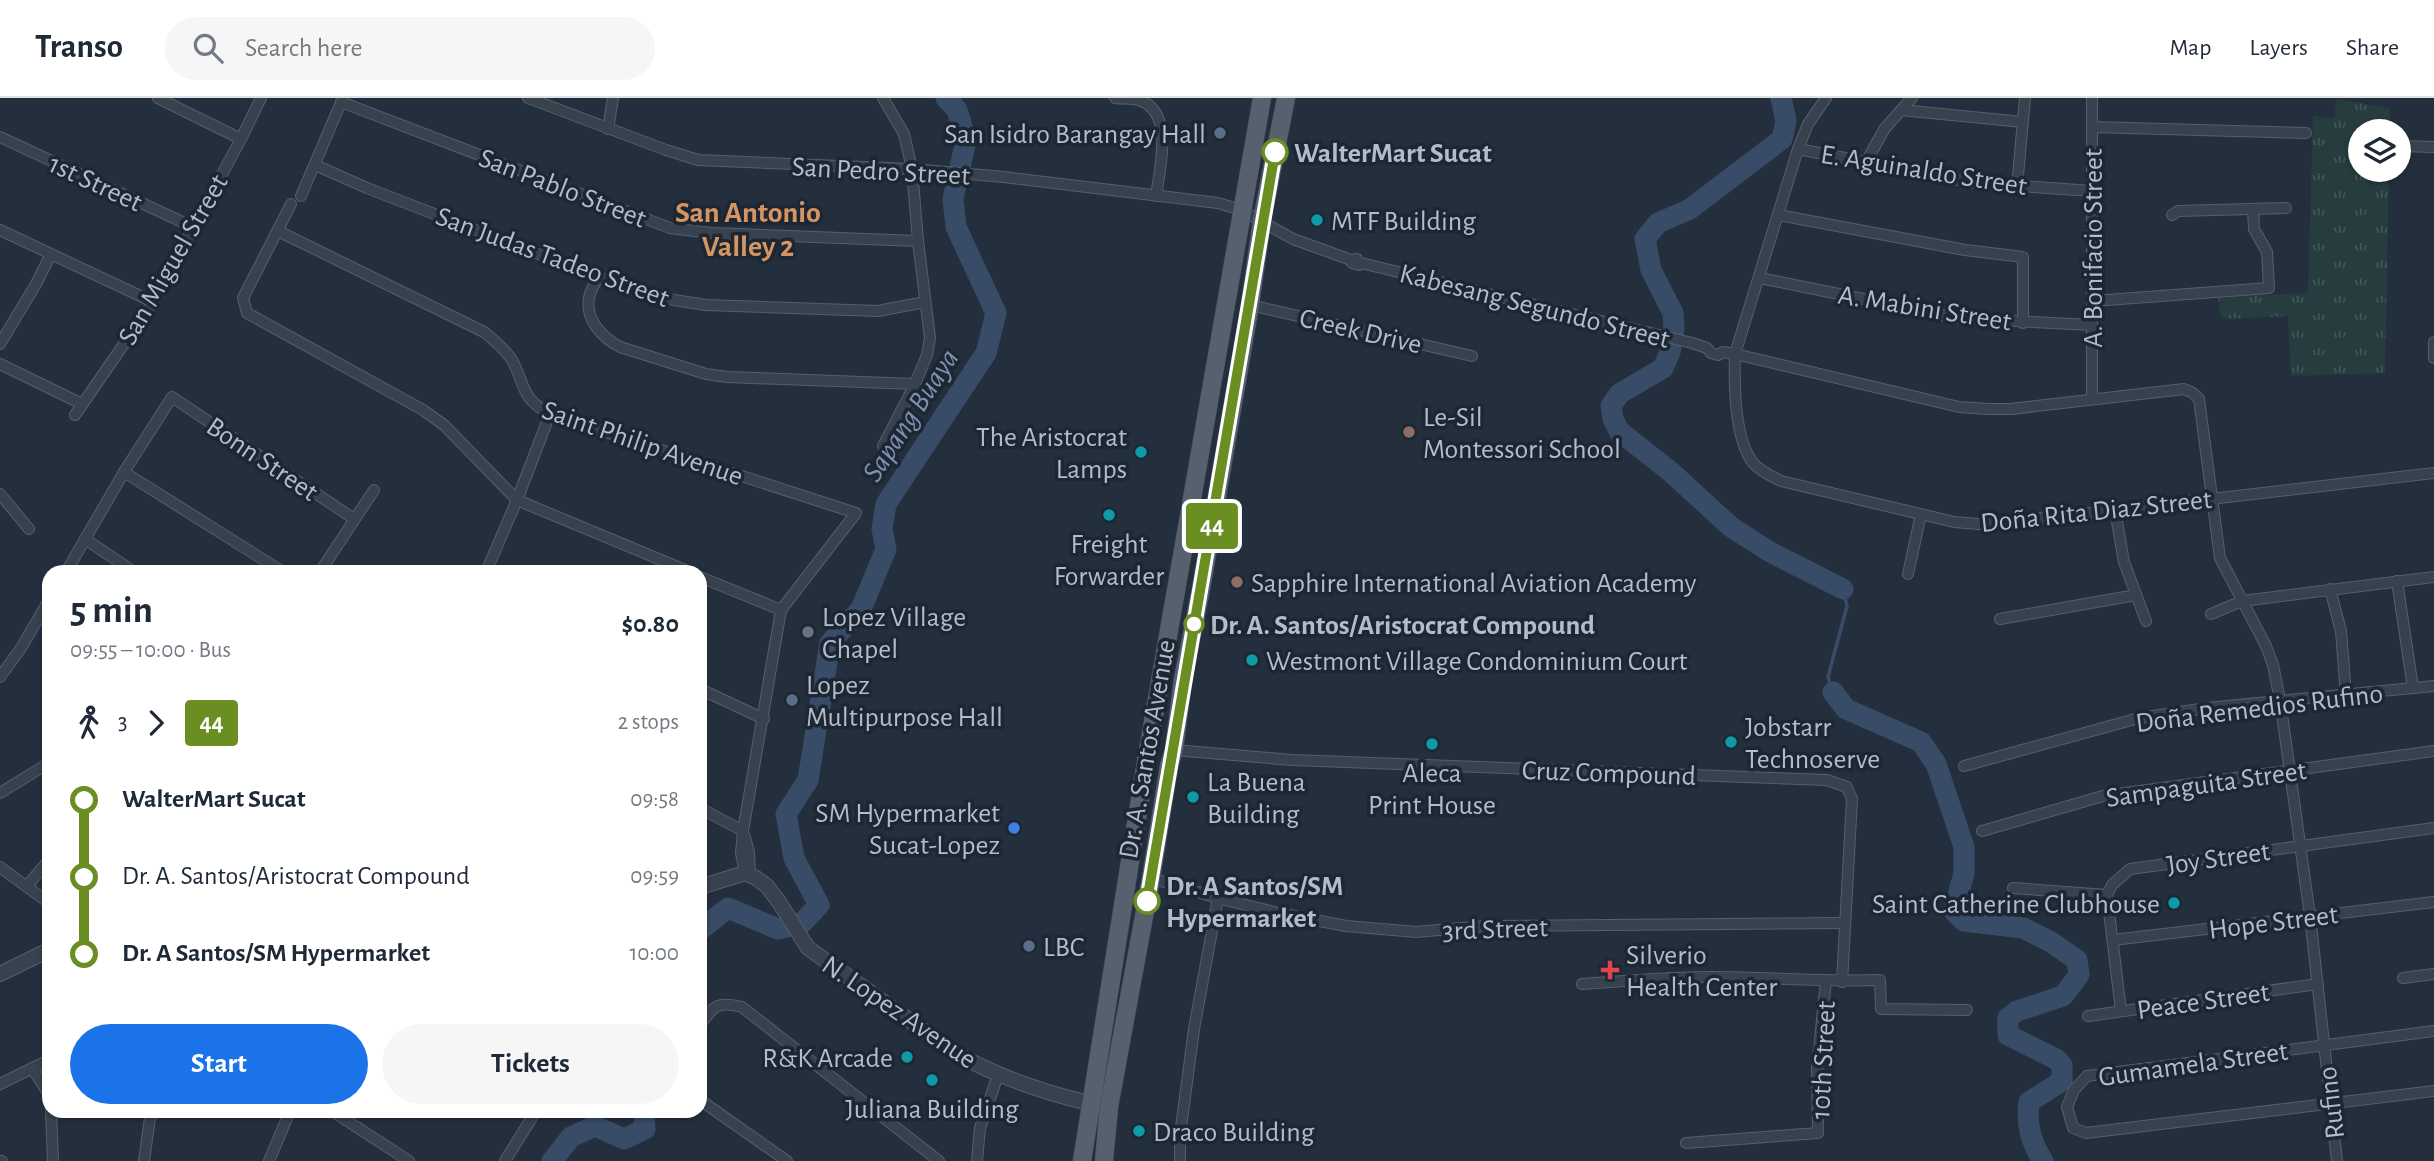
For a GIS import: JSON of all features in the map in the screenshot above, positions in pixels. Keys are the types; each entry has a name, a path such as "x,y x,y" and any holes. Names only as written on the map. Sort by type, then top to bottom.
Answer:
{"main road":[{"name":"Dr. A. Santos Avenue","path":"1082,1161 1089,1104 1146,762 1262,98"},
{"name":"Dr. A. Santos Avenue","path":"1104,1161 1109,1107 1152,878 1250,305 1262,220 1286,98"},
{"path":"1146,762 1171,758"}],"street":[{"path":"158,98 242,139"},
{"name":"San Miguel Street","path":"75,415 153,302 242,139 261,98"},
{"name":"San Pedro Street","path":"528,98 698,160 947,172 1218,203 1241,210"},
{"path":"608,129 613,98"},
{"path":"883,98 904,134 912,169 930,338 927,355 915,384 883,446"},
{"path":"1115,98 1139,100 1154,110 1160,124 1163,141 1156,196"},
{"name":"Doña Rita Diaz Street","path":"1826,98 1808,124 1798,149 1735,354 1734,382 1746,450 1754,464 1765,473 1781,481 1954,522 1979,524 2434,473"},
{"path":"1866,162 1885,128 1912,98"},
{"path":"2017,187 2025,98"},
{"name":"A. Bonifacio Street","path":"2092,98 2092,398"},
{"path":"301,196 342,100"},
{"name":"San Pablo Street","path":"342,100 670,228 711,233 918,241"},
{"path":"1901,110 2023,122"},
{"path":"2092,127 2306,133"},
{"name":"1st Street","path":"0,137 193,227"},
{"path":"2411,146 2434,146"},
{"name":"E. Aguinaldo Street","path":"1798,149 1975,183 2093,191"},
{"name":"San Judas Tadeo Street","path":"315,165 367,188 642,293 706,305 878,311 925,302"},
{"path":"291,204 243,299 247,313 423,410 444,425 517,500 673,565"},
{"path":"2172,215 2178,211 2286,208"},
{"path":"2092,301 2269,288 2267,252 2254,229 2253,209"},
{"name":"Kabesang Segundo Street","path":"1241,210 1293,239 1356,261 1652,332 1707,348 1711,354 1735,354 1959,407 2011,409 2184,389 2193,393 2199,399 2220,558 2273,665 2289,771"},
{"path":"1778,215 1965,250 2023,257 2023,323"},
{"path":"0,230 153,302"},
{"name":"Saint Philip Avenue","path":"278,231 484,332 512,360 532,402 550,414 856,513 781,610"},
{"path":"0,344 36,285 51,254"},
{"path":"598,277 589,298 590,309 596,327 607,341 620,347 706,374 727,377 915,384"},
{"name":"A. Mabini Street","path":"1760,278 1957,318 2092,326"},
{"name":"Creek Drive","path":"1250,305 1472,356"},
{"path":"2434,342 2434,358"},
{"path":"0,364 82,404"},
{"name":"Bonn Street","path":"124,472 172,397 355,519"},
{"path":"489,565 550,414"},
{"path":"69,565 124,472 272,565"},
{"path":"325,565 374,490"},
{"path":"0,494 29,528"},
{"path":"2115,510 2124,562 2146,621"},
{"path":"1908,573 1921,514"},
{"path":"85,540 123,565"},
{"path":"2211,614 2242,601 2434,577"},
{"path":"707,580 781,610 743,831 749,852 747,874 707,885"},
{"path":"2397,581 2413,688"},
{"path":"2330,589 2340,631 2346,695"},
{"path":"2000,619 2136,595"},
{"path":"0,677 42,619"},
{"name":"Doña Remedios Rufino","path":"1964,766 2139,719 2207,708 2434,686"},
{"path":"707,692 764,719"},
{"name":"Sampaguita Street","path":"1982,831 2103,796 2434,751"},
{"name":"Cruz Compound","path":"1171,758 1827,780 1847,788 1852,799 1842,982"},
{"path":"0,793 42,767"},
{"name":"Rufino","path":"2289,771 2310,916 2337,1161"},
{"path":"707,812 743,831"},
{"name":"Joy Street","path":"2107,895 2112,885 2130,869 2434,828"},
{"path":"0,867 42,898"},
{"path":"27,886 42,868"},
{"name":"N. Lopez Avenue","path":"747,874 767,886 808,948 954,1052 978,1067 998,1075 1089,1104 1109,1107"},
{"name":"3rd Street","path":"1152,878 1283,914 1346,926 1416,932 1486,926 1845,923"},
{"path":"2013,888 2107,895 2121,1011"},
{"path":"1180,1161 1180,1135 1194,1029 1218,898"},
{"name":"Hope Street","path":"2113,940 2434,902"},
{"path":"0,974 42,953"},
{"path":"2403,978 2434,974"},
{"path":"1582,984 1708,977 1842,982 1880,980 1881,1009 1967,1010"},
{"name":"10th Street","path":"1686,1143 1818,1133 1817,1069 1826,981"},
{"name":"Peace Street","path":"2088,1016 2318,984"},
{"path":"707,1014 710,1009 724,1003 742,1007 939,1161"},
{"path":"2323,1045 2434,1031"},
{"name":"Gumamela Street","path":"2323,1045 2087,1076 2074,1090 2067,1107 2073,1128 2086,1133 2331,1104"},
{"path":"0,1084 42,1063"},
{"path":"32,1068 42,1084"},
{"path":"977,1161 980,1128 998,1075"},
{"path":"2331,1104 2434,1091"},
{"path":"707,1105 787,1161"},
{"path":"51,1118 53,1161"},
{"path":"144,1161 150,1118"},
{"path":"269,1161 287,1118"},
{"path":"343,1118 409,1161"},
{"path":"505,1161 532,1118"}],"green space":[{"path":"2336,99 2390,108 2390,119 2348,119 2348,182 2389,182 2385,373 2291,376 2288,316 2221,319 2218,297 2308,293 2313,116 2335,118"}],"waterway":[{"name":"Sapang Buaya","path":"707,924 728,908 778,929 802,923 819,905 794,858 786,814 808,780 830,643 861,609 886,549 882,529 886,504 986,353 996,313 956,227 953,199 966,140 957,110 946,98"},
{"path":"1781,98 1786,121 1782,139 1690,209 1658,223 1645,239 1651,270 1673,313 1674,328 1670,352 1663,368 1619,394 1611,406 1619,431 1671,472 1731,527 1770,552 1843,589"},
{"path":"1833,692 1828,677 1847,606 1843,589"},
{"path":"1833,692 1846,709 1921,742 1936,764 1964,847 1964,873 1954,911 1964,921 2023,928 2051,942 2077,960 2079,975 2063,996 2017,1011 2008,1018 2008,1035 2056,1059 2062,1065 2062,1081 2029,1102 2030,1133 2043,1161"},
{"name":"Sapang Buaya","path":"552,1161 571,1137 595,1126 624,1139 645,1129 644,1118"}],"bus line":[{"name":"44","path":"1147,901 1275,152"}],"place":[{"name":"San Isidro Barangay Hall","path":"1220,133"},
{"name":"WalterMart Sucat","path":"1275,152"},
{"name":"MTF Building","path":"1317,220"},
{"name":"Le-Sil Montessori School","path":"1409,432"},
{"name":"The Aristocrat Lamps","path":"1141,452"},
{"name":"Freight Forwarder","path":"1109,515"},
{"name":"Sapphire International Aviation Academy","path":"1237,582"},
{"name":"Dr. A. Santos/Aristocrat Compound","path":"1194,624"},
{"name":"Lopez Village Chapel","path":"808,632"},
{"name":"Westmont Village Condominium Court","path":"1252,660"},
{"name":"Lopez Multipurpose Hall","path":"792,700"},
{"name":"Jobstarr Technoserve","path":"1731,742"},
{"name":"Aleca Print House","path":"1432,744"},
{"name":"La Buena Building","path":"1193,797"},
{"name":"SM Hypermarket Sucat-Lopez","path":"1014,828"},
{"name":"Dr. A Santos/SM Hypermarket","path":"1147,901"},
{"name":"Saint Catherine Clubhouse","path":"2174,903"},
{"name":"LBC","path":"1029,946"},
{"name":"Silverio Health Center","path":"1610,970"},
{"name":"R&K Arcade","path":"907,1057"},
{"name":"Juliana Building","path":"932,1080"},
{"name":"Draco Building","path":"1139,1131"}],"district":[{"name":"San Antonio Valley 2","path":"748,229"}]}
